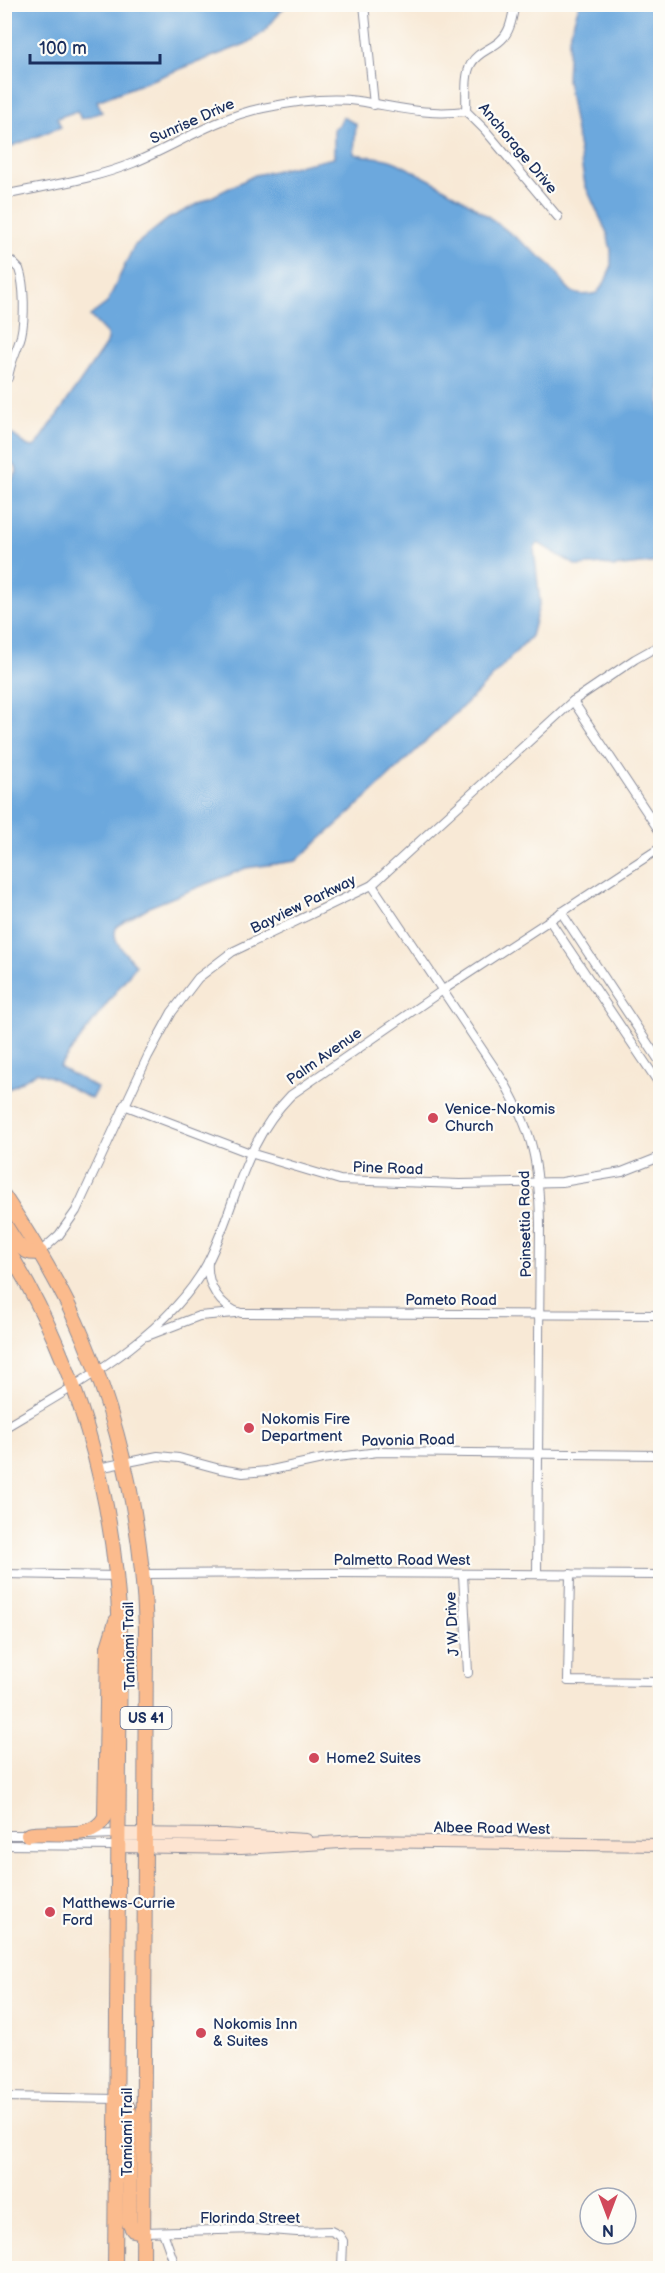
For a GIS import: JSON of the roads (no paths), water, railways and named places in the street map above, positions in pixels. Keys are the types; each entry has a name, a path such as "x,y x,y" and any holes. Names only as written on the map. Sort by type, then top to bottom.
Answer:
{"main road":[{"name":"Tamiami Trail","path":"4,1196 40,1252 70,1309 97,1372 125,1462 134,1506 143,1574 146,1628 143,2268"},
{"path":"4,1223 20,1247 28,1252 40,1252"},
{"name":"Tamiami Trail","path":"4,1244 48,1323 75,1386 98,1468 117,1576 120,1611 116,2265"},
{"path":"28,1835 86,1832 98,1827 105,1817 108,1647 120,1611"},
{"path":"117,2099 126,2104 130,2113 129,2223 133,2230 143,2232"}],"street":[{"path":"364,4 374,105"},
{"name":"Anchorage Drive","path":"515,4 508,32 470,65 466,111 485,130 558,217"},
{"name":"Sunrise Drive","path":"4,195 120,168 237,114 263,108 331,100 357,101 431,114 466,111"},
{"path":"4,260 15,264 21,275 23,315 21,335 9,364 8,378"},
{"name":"Bayview Parkway","path":"40,1252 59,1235 76,1211 124,1105 172,1012 208,969 232,952 372,885 573,701 660,645"},
{"path":"573,701 660,832"},
{"name":"Palm Avenue","path":"4,1428 97,1372 141,1339 180,1301 208,1262 250,1153 264,1125 291,1095 443,990 660,848"},
{"name":"Poinsettia Road","path":"372,885 519,1107 535,1153 539,1184 537,1574"},
{"path":"561,912 660,1062"},
{"path":"550,921 660,1085"},
{"name":"Pine Road","path":"124,1105 250,1153 340,1180 539,1184 622,1172 660,1157"},
{"path":"208,1262 210,1281 221,1302 231,1310 242,1312"},
{"name":"Pameto Road","path":"141,1339 199,1316 221,1312 660,1315"},
{"name":"Pavonia Road","path":"98,1468 168,1456 220,1469 255,1472 361,1453 660,1455"},
{"path":"4,1574 117,1576"},
{"name":"Palmetto Road West","path":"143,1574 660,1575"},
{"name":"J W Drive","path":"463,1574 468,1673"},
{"path":"570,1574 568,1681 660,1682"},
{"path":"4,1835 118,1840"},
{"path":"4,1845 118,1840"},
{"name":"Albee Road West","path":"118,1840 253,1848 287,1847 324,1842 660,1845"},
{"path":"4,2097 117,2099"},
{"name":"Florinda Street","path":"143,2232 256,2229 297,2232 331,2231 337,2233 343,2241 342,2268"},
{"path":"163,2232 176,2268"}],"water":[{"path":"5,4 286,5 264,32 248,43 97,101 102,112 81,119 77,111 57,118 61,127 5,149"},
{"path":"579,5 660,5 660,562 613,567 604,564 577,566 538,543 534,549 540,602 531,636 478,692 350,813 296,861 246,868 149,907 117,926 115,937 117,942 136,965 59,1067 97,1088 91,1099 37,1072 5,1091 4,492 17,472 16,467 5,458 5,429 28,446 37,445 108,341 107,334 90,316 107,303 134,246 168,219 255,175 334,158 334,128 339,125 343,117 356,124 354,154 394,161 437,183 486,215 548,263 571,291 586,295 597,293 605,282 611,267 611,250 607,233 585,185 567,80 569,37"}],"place":[{"name":"Venice-Nokomis Church","path":"433,1118"},
{"name":"Nokomis Fire Department","path":"249,1428"},
{"name":"Home2 Suites","path":"314,1758"},
{"name":"Matthews-Currie Ford","path":"50,1912"},
{"name":"Nokomis Inn & Suites","path":"201,2033"}]}
